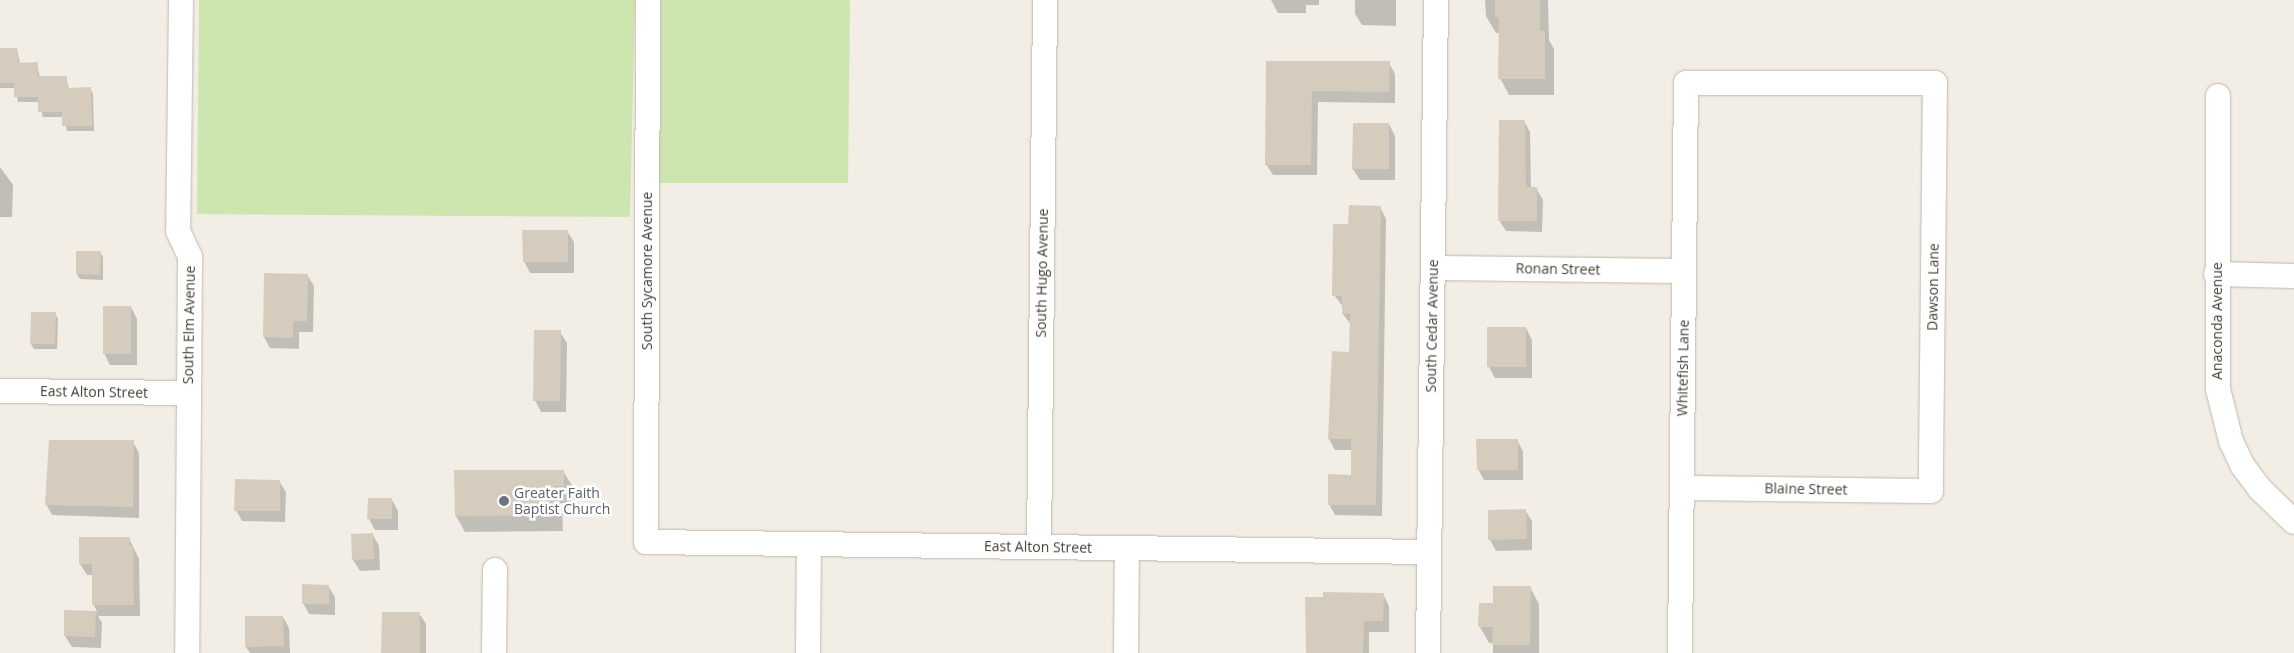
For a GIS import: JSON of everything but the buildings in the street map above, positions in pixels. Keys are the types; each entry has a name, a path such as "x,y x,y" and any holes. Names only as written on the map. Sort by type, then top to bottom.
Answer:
{"street":[{"name":"South Elm Avenue","path":"181,0 178,231 190,256 187,653"},
{"name":"South Sycamore Avenue","path":"646,542 648,0"},
{"name":"South Hugo Avenue","path":"1039,547 1045,0"},
{"name":"South Cedar Avenue","path":"1428,653 1436,0"},
{"name":"Whitefish Lane","path":"1680,653 1686,83 1935,83"},
{"name":"Dawson Lane","path":"1931,491 1935,83"},
{"name":"Anaconda Avenue","path":"2218,96 2216,274 2218,389 2231,441 2242,465 2260,488 2294,522"},
{"name":"Ronan Street","path":"1433,268 1684,270"},
{"path":"2216,274 2294,276"},
{"name":"East Alton Street","path":"0,391 189,393"},
{"name":"Blaine Street","path":"1682,488 1931,491"},
{"name":"East Alton Street","path":"646,542 1429,552"},
{"path":"808,653 809,544"},
{"path":"1126,653 1127,548"},
{"path":"494,653 495,570"}],"green space":[{"path":"199,0 635,0 630,217 197,214"},
{"path":"660,0 850,0 848,183 659,183"}],"place":[{"name":"Greater Faith Baptist Church","path":"504,501"}]}
